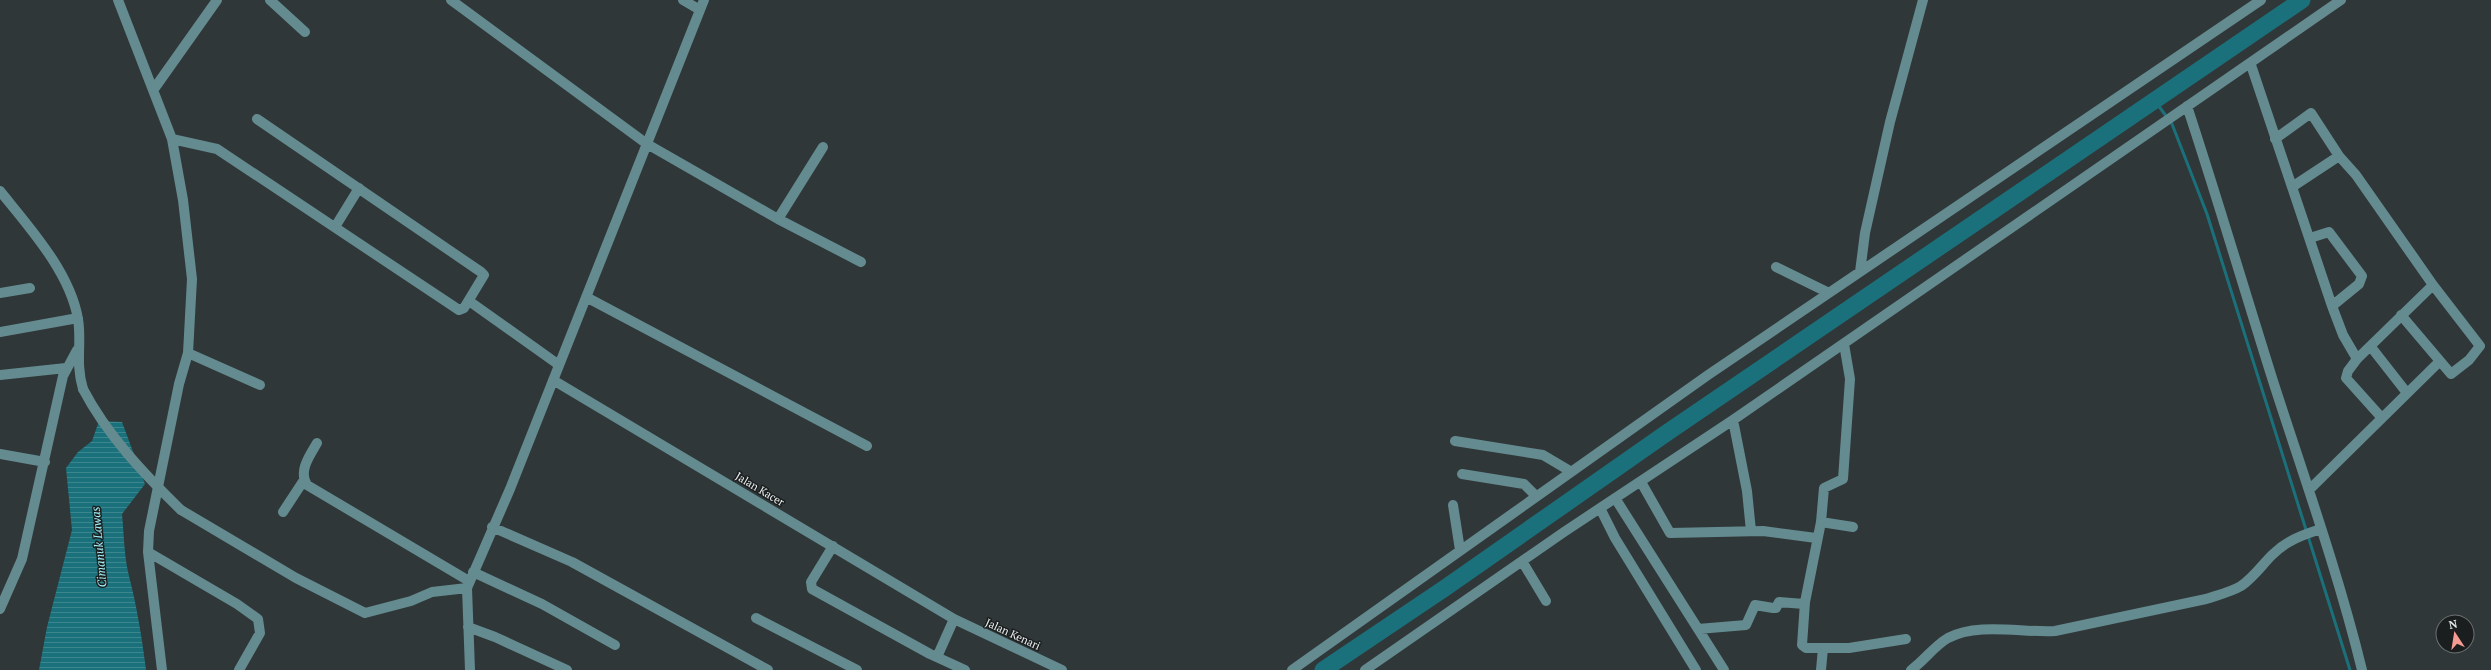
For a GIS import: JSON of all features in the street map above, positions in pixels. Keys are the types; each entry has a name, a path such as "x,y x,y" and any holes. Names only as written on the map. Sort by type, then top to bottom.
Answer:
{"street":[{"path":"118,0 154,89 172,139 183,200 192,279 188,353 178,390 149,531 148,552 162,670"},
{"path":"154,89 217,0"},
{"path":"270,0 305,32"},
{"path":"683,0 700,10"},
{"path":"470,670 468,627 470,580 492,527 510,490 704,0"},
{"path":"1860,272 1865,234 1890,122 1923,0"},
{"path":"1292,670 1535,495 1829,293 2261,0"},
{"path":"1365,670 1607,503 1641,482 1844,344 2187,106 2251,65 2341,0"},
{"path":"454,1 647,144 778,219 861,262"},
{"path":"2251,65 2332,306 2343,335 2357,359"},
{"path":"2187,106 2221,210 2273,380 2310,489 2362,670"},
{"path":"2275,139 2311,113 2339,156 2364,187 2433,285 2481,347 2452,374 2439,362 2401,315"},
{"path":"172,139 217,149 335,228 462,310 484,275 482,272 256,119"},
{"path":"778,219 823,147"},
{"path":"2292,187 2339,156"},
{"path":"335,228 359,188"},
{"path":"0,192 35,235 65,283 78,318 78,374 83,389 97,416 152,482 181,510 296,578 365,613 411,601 432,592 470,580"},
{"path":"2310,238 2329,232 2362,276 2360,284 2332,306"},
{"path":"1776,267 1829,293"},
{"path":"2381,417 2346,378 2348,371 2357,359 2372,347 2401,315 2433,285"},
{"path":"0,293 30,288"},
{"path":"586,297 866,446"},
{"path":"469,301 559,365"},
{"path":"0,332 78,318"},
{"path":"1844,344 1850,379 1843,478 1841,481 1824,488 1821,522 1816,538 1804,604 1802,645 1806,648 1849,648 1906,639"},
{"path":"2372,347 2407,393"},
{"path":"0,609 22,559 66,368 77,350"},
{"path":"188,353 260,385"},
{"path":"2310,489 2381,417 2439,362"},
{"path":"0,376 66,368"},
{"name":"Jalan Kacer","path":"553,380 954,619"},
{"path":"1733,420 1747,491 1751,531"},
{"path":"1455,440 1543,455 1570,471"},
{"path":"283,512 304,480 304,467 317,442"},
{"path":"0,454 45,462"},
{"path":"1462,474 1524,484 1535,495"},
{"path":"304,480 309,487 470,580 542,604 615,645"},
{"path":"1641,482 1670,533 1751,531 1781,532 1816,538"},
{"path":"1607,503 1698,629 1724,670"},
{"path":"1607,503 1615,538 1696,670"},
{"path":"1453,505 1460,550"},
{"path":"1821,522 1853,527"},
{"path":"492,527 572,562 768,670"},
{"path":"1911,670 1949,638 1965,633 1988,630 2032,632 2055,631 2206,599 2227,592 2241,586 2271,556 2291,540 2321,529"},
{"path":"833,546 811,582 812,589 937,657 965,670"},
{"path":"148,552 237,604 258,619 260,633 238,670"},
{"path":"1522,561 1546,601"},
{"path":"1698,629 1746,625 1755,605 1776,608 1779,602 1804,604"},
{"path":"756,618 857,670"},
{"path":"937,657 954,619"},
{"name":"Jalan Kenari","path":"954,619 1059,669 1066,670"},
{"path":"468,627 495,637 567,670"},
{"path":"1821,670 1823,648"}],"water":[{"name":"Cimanuk Lawas","path":"99,421 122,422 145,484 122,514 127,568 139,623 146,670 39,670 47,627 72,530 66,468 78,452 92,441"}],"waterway":[{"path":"1323,670 1445,588 1668,432 2302,0"},
{"path":"2155,101 2172,124 2207,214 2350,670"}]}
